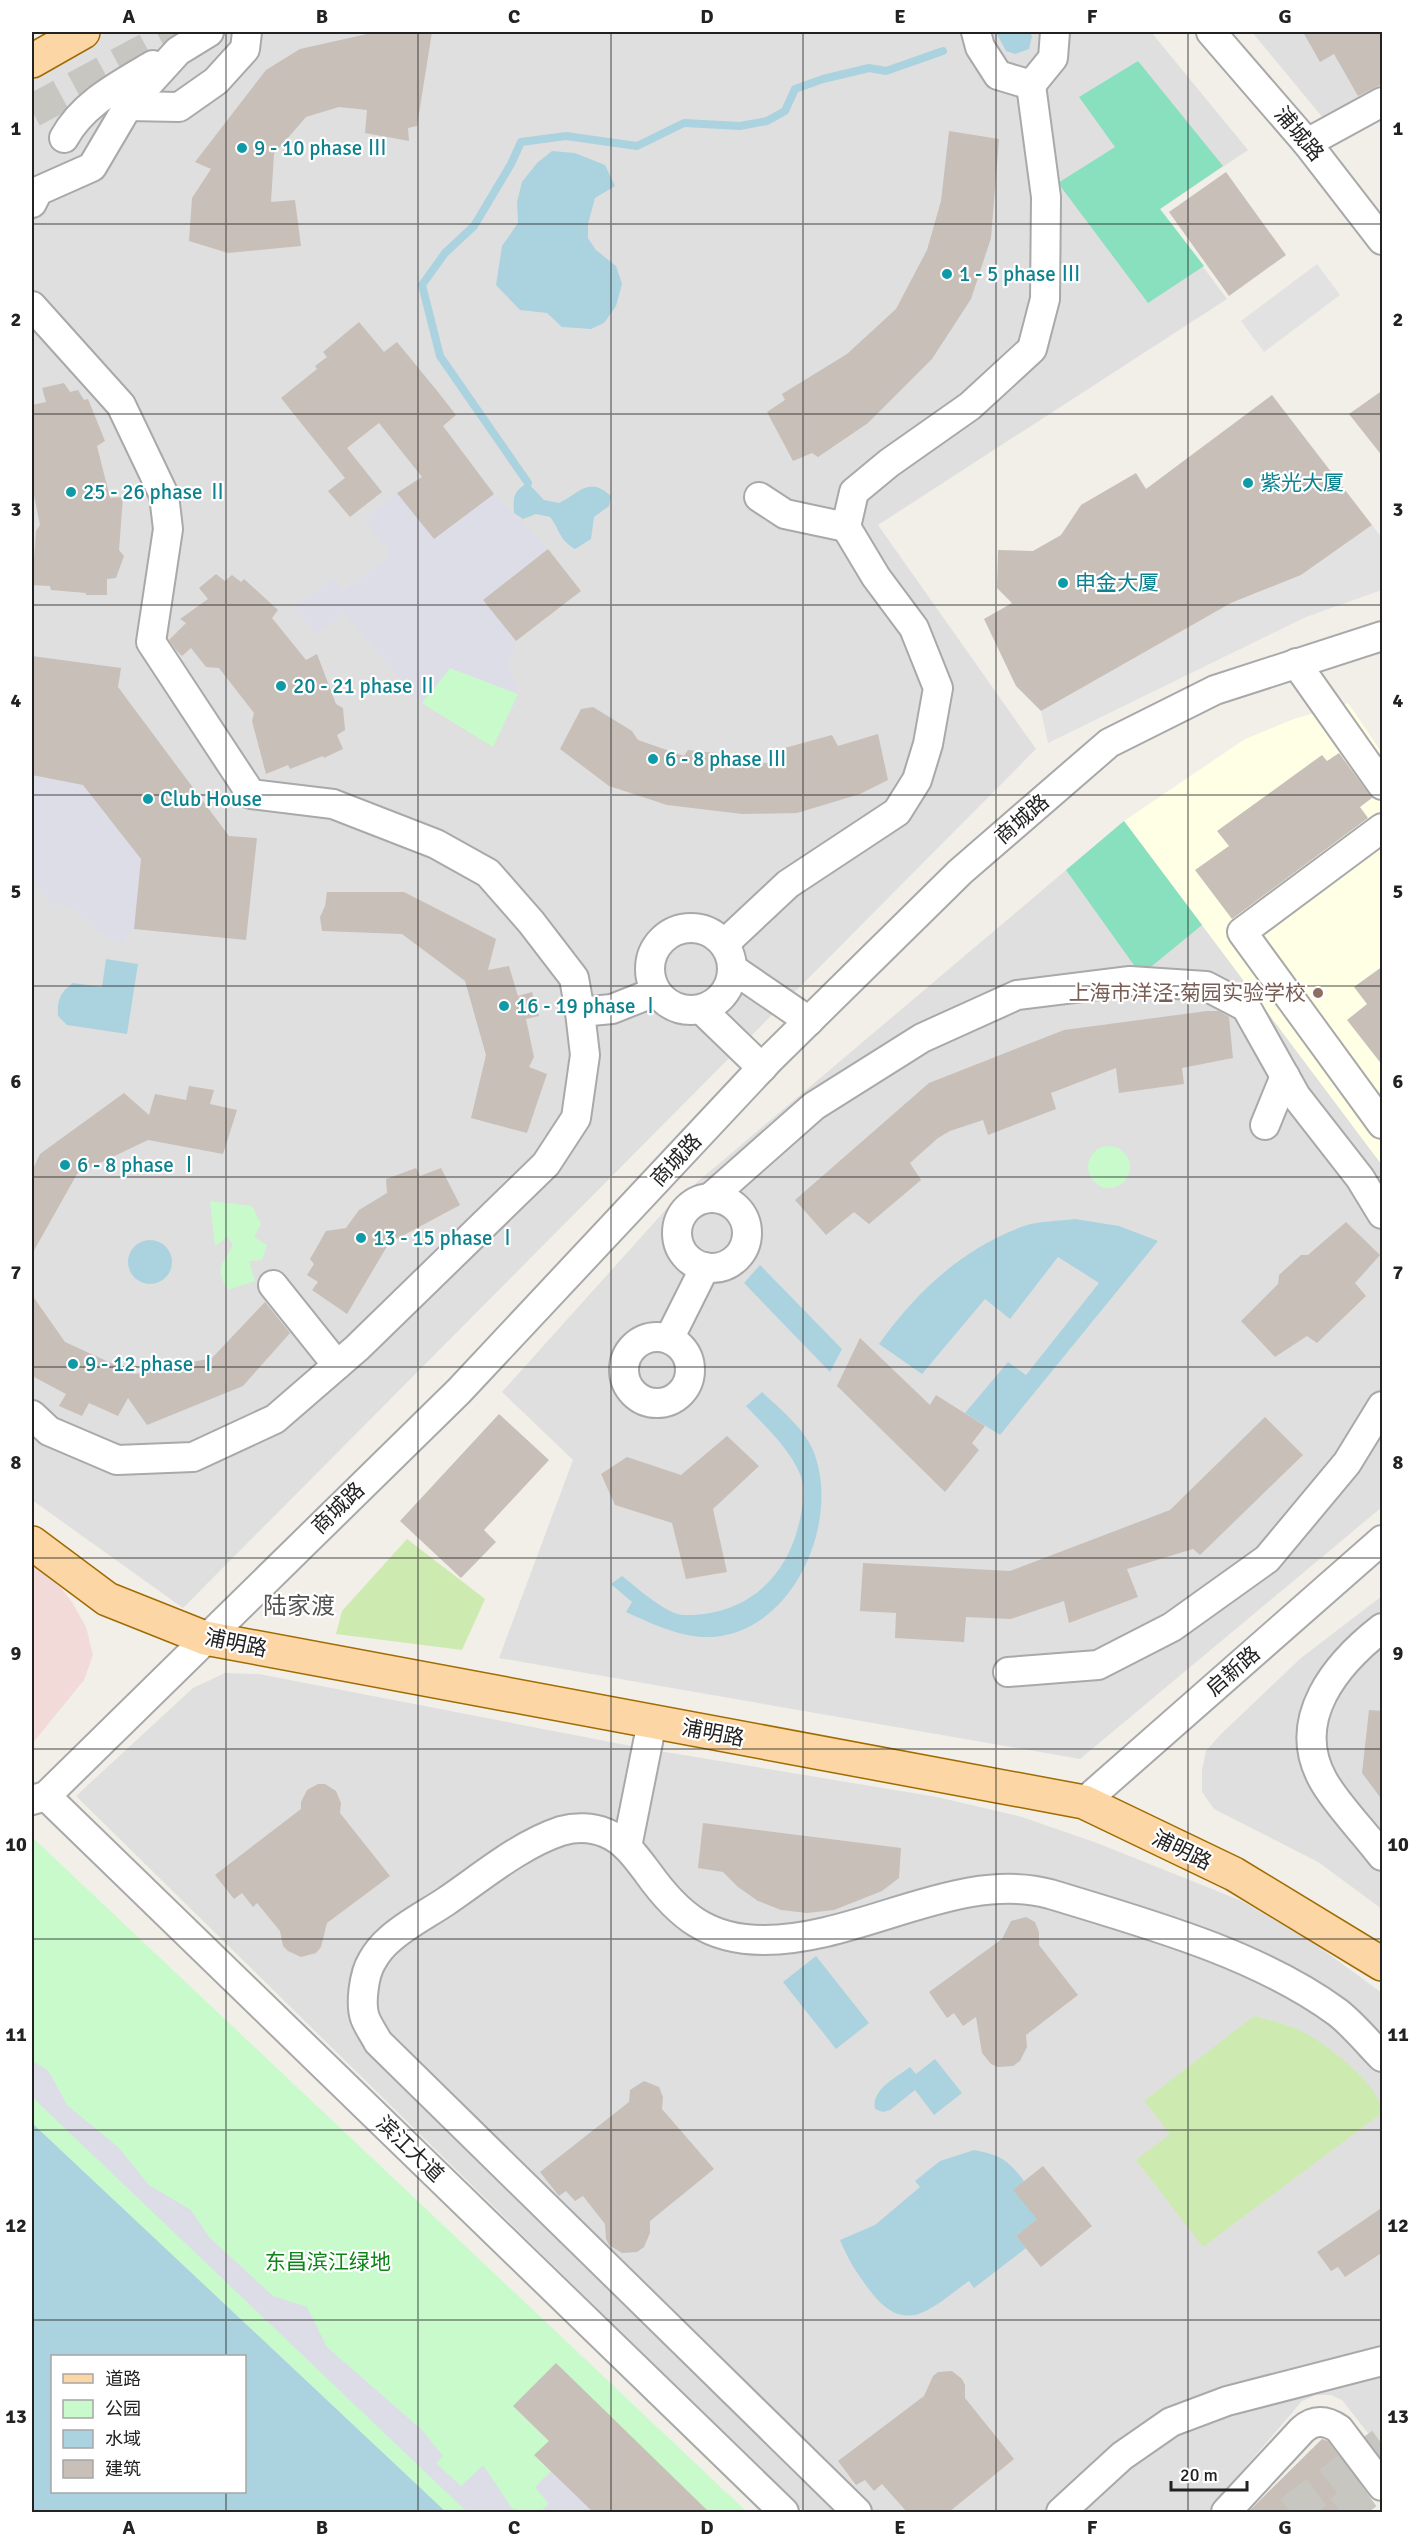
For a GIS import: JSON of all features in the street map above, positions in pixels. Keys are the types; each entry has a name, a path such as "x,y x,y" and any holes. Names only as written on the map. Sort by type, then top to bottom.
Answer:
{"main road":[{"path":"32,61 83,32"},
{"name":"浦明路","path":"32,1543 107,1599 205,1638 1083,1802 1234,1875 1383,1964"}],"street":[{"path":"64,138 73,121 103,95 209,32"},
{"path":"128,106 179,107 216,81 245,49 247,32"},
{"path":"976,32 980,47 998,75 1031,85"},
{"path":"809,1021 782,1005 728,957 713,934 701,929 687,928 673,932 653,951 649,965 655,992 664,1002 676,1008 702,1010 714,1004 724,994 730,982 728,957 788,885 897,812 917,780 928,744 938,688 914,628 876,577 846,527 854,492 889,463 970,405 1032,349 1045,298 1046,197 1031,85 1053,58 1055,32"},
{"name":"浦城路","path":"1211,32 1307,143 1383,240"},
{"path":"32,203 38,190 92,167 128,106 178,51"},
{"path":"1307,143 1383,102"},
{"path":"32,306 121,405 164,495 168,529 151,642 251,794 333,804 436,844 488,873 531,922 574,978 585,1055 576,1118 546,1164 468,1242 338,1365 275,1419 193,1457 117,1460 49,1431 32,1415"},
{"path":"759,497 785,514 846,527"},
{"name":"商城路","path":"39,1798 459,1391 762,1068 960,872 1109,743 1215,690 1383,636"},
{"path":"1296,663 1383,785"},
{"path":"1383,828 1242,932 1383,1124"},
{"path":"710,1198 814,1106 922,1038 1017,995 1130,981 1206,986 1246,1007 1296,1096 1360,1178 1383,1214"},
{"path":"580,1012 612,1009 655,992"},
{"path":"702,1010 762,1068"},
{"path":"1265,1125 1285,1076"},
{"path":"646,1192 683,1214"},
{"path":"710,1198 722,1199 733,1205 746,1224 747,1236 744,1247 728,1264 705,1267 694,1263 679,1245 679,1224 683,1214 700,1200 710,1198"},
{"path":"669,1339 705,1267"},
{"path":"273,1285 338,1365"},
{"path":"1008,1672 1098,1665 1172,1627 1267,1559 1347,1463 1383,1406"},
{"name":"启新路","path":"1083,1802 1383,1540"},
{"path":"1383,1628 1354,1650 1331,1676 1317,1707 1310,1746 1323,1780 1383,1856"},
{"path":"627,1847 652,1722"},
{"name":"滨江大道","path":"39,1798 784,2512"},
{"path":"857,2512 378,2042 364,2017 364,1987 371,1962 389,1940 525,1849 563,1830 585,1828 607,1833 627,1847 681,1913 697,1925 751,1940 790,1940 835,1931 942,1899 1004,1888 1028,1888 1050,1894 1232,1955 1290,1981 1339,2014 1383,2057"},
{"path":"1061,2512 1122,2456 1170,2422 1227,2401 1381,2365"},
{"path":"1226,2512 1302,2430 1318,2421 1329,2422 1339,2429 1383,2486"}],"shaded area":[{"path":"106,32 1151,32 1248,150 1160,209 1227,299 878,525 1036,749 183,1608 32,1500 32,75"},
{"path":"1252,32 1382,32 1382,110 1337,135"},
{"path":"1317,264 1340,295 1264,352 1241,321"},
{"path":"397,493 434,539 494,494 548,549 483,600 516,641 509,664 518,694 450,668 422,703 343,613 316,635 294,608 332,578 344,592 391,554 364,520"},
{"path":"1372,525 1382,538 1382,590 1306,617 1048,743 1041,711 1231,603 1301,575"},
{"name":"上海市洋泾·菊园实验学校","path":"1348,703 1382,753 1382,1165 1124,821 1245,739 1294,719"},
{"path":"32,775 83,785 141,859 134,929 119,944 99,933 71,907 50,904 32,878"},
{"path":"1124,821 1382,1165 1382,1507 1080,1759 499,1658 573,1460 502,1392 669,1206"},
{"path":"32,1558 53,1578 72,1602 86,1627 93,1655 84,1680 32,1744"},
{"path":"1382,1596 1382,1909 1318,1862 1214,1809 1202,1792 1202,1770 1206,1751 1221,1734 1301,1658"},
{"path":"225,1673 259,1674 647,1749 937,1797 1022,1817 1097,1843 1242,1901 1311,1941 1382,1993 1382,2451 1342,2400 1331,2395 1316,2395 1302,2401 1207,2512 804,2512 76,1796 193,1688"},
{"path":"32,2061 48,2070 67,2105 119,2148 149,2185 191,2210 209,2237 273,2296 307,2307 327,2347 422,2430 443,2456 436,2463 461,2486 483,2465 512,2508 522,2512 467,2512 32,2097"},
{"path":"559,2463 601,2505 593,2512 540,2512 549,2504 535,2487"}],"green space":[{"path":"1138,61 1223,166 1160,209 1204,266 1148,303 1058,183 1115,147 1079,97"},
{"path":"450,668 518,694 493,747 422,703"},
{"path":"1124,821 1202,925 1141,975 1066,870"},
{"path":"1109,1146 1117,1147 1124,1152 1129,1159 1129,1175 1124,1182 1117,1187 1109,1188 1101,1187 1094,1182 1089,1175 1088,1167 1089,1159 1094,1152 1101,1147"},
{"path":"210,1201 252,1206 261,1224 254,1237 267,1245 262,1260 249,1261 255,1281 228,1290 221,1270 233,1244 227,1237 215,1246"},
{"path":"407,1539 485,1599 462,1650 336,1634 342,1611"},
{"name":"东昌滨江绿地","path":"32,1837 747,2512 446,2512 32,2123"},
{"path":"1254,2016 1294,2028 1328,2048 1365,2080 1380,2103 1382,2113 1203,2247 1136,2160 1170,2134 1144,2101"}],"water":[{"path":"996,32 1029,32 1032,36 1029,49 1015,54 1006,51"},
{"path":"552,151 575,153 605,165 615,186 595,198 588,224 588,238 596,250 616,266 622,284 616,306 604,323 591,329 562,327 547,313 520,310 496,285 502,246 518,223 517,202 522,182 537,163"},
{"path":"528,483 544,500 559,503 591,487 597,487 611,496 609,506 594,517 591,539 575,549 563,538 550,517 536,514 523,519 514,513 515,495"},
{"path":"106,959 138,964 127,1034 67,1025 58,1016 60,997 73,983 102,987"},
{"path":"1075,1219 1119,1226 1158,1241 1000,1435 965,1413 1008,1362 1026,1375 1099,1283 1058,1257 1010,1319 985,1299 922,1374 879,1344 925,1290 961,1259 981,1246 1024,1226"},
{"path":"150,1240 165,1247 172,1262 165,1277 150,1284 135,1277 128,1262 135,1247"},
{"path":"760,1265 842,1349 830,1372 744,1283"},
{"path":"762,1392 803,1433 813,1450 820,1476 821,1504 817,1533 807,1561 793,1587 775,1608 752,1625 726,1635 713,1637 674,1632 626,1612 632,1602 611,1584 622,1576 668,1610 683,1615 705,1614 726,1609 760,1590 774,1576 785,1559 800,1519 803,1485 790,1455 746,1406"},
{"path":"816,1956 869,2023 836,2049 783,1982"},
{"path":"935,2059 962,2093 934,2115 915,2090 890,2110 883,2112 875,2109 877,2095 886,2084 910,2067 916,2074"},
{"path":"32,2123 446,2512 32,2512"},
{"path":"974,2150 997,2156 1008,2163 1024,2181 1014,2190 1047,2211 1016,2236 1026,2248 974,2288 969,2281 920,2314 908,2316 896,2313 884,2306 871,2292 846,2254 840,2240 875,2225 920,2187 915,2181 940,2161"}],"building":[{"name":"9 - 10 phase Ⅲ","path":"376,32 432,32 417,126 408,128 409,141 365,133 367,110 339,107 306,117 274,154 271,202 295,200 301,246 228,253 189,241 192,198 211,169 195,162 266,70 300,49"},
{"path":"1303,32 1382,32 1382,84 1358,96 1334,54 1320,62"},
{"name":"1 - 5 phase Ⅲ","path":"949,131 999,139 991,238 971,299 932,359 868,423 818,457 812,453 793,461 767,412 785,400 782,394 847,354 896,309 927,250 941,201"},
{"path":"1226,172 1286,255 1229,296 1169,212"},
{"path":"359,322 384,352 397,342 438,392 456,415 443,426 494,494 434,539 397,493 422,477 379,423 347,448 382,492 350,517 328,491 345,478 281,398 317,369 315,366 327,357 323,352"},
{"name":"25 - 26 phase Ⅱ","path":"64,383 70,392 78,390 84,400 88,399 105,441 97,446 110,498 123,497 119,550 124,556 116,578 107,579 107,595 86,595 86,593 51,590 50,586 32,585 36,531 40,525 32,486 32,405 46,402 42,388"},
{"path":"1383,390 1383,457 1349,414"},
{"path":"1272,395 1372,525 1301,575 1231,603 1041,711 1016,686 984,619 1012,603 997,588 998,550 1033,551 1061,535 1081,505 1136,473 1146,489"},
{"path":"548,549 581,591 516,641 483,600"},
{"name":"20 - 21 phase Ⅱ","path":"216,574 225,581 232,575 241,582 244,579 278,610 272,618 306,660 317,654 336,704 343,708 345,730 337,735 343,749 324,758 323,756 290,769 288,765 266,774 252,721 254,713 219,668 206,667 191,648 182,656 176,650 169,640 186,623 180,619 208,599 199,588"},
{"name":"Club House","path":"32,656 121,668 118,687 229,836 257,838 246,940 134,929 141,859 83,785 32,775"},
{"name":"6 - 8 phase Ⅲ","path":"593,707 632,731 638,740 684,756 688,750 733,755 735,766 786,761 781,749 832,735 838,746 878,734 888,780 860,794 797,813 742,814 667,805 609,786 560,749 581,709"},
{"path":"1339,753 1372,798 1360,807 1368,818 1232,919 1195,870 1229,846 1217,831 1322,755 1327,761"},
{"name":"16 - 19 phase Ⅰ","path":"327,892 404,892 496,939 488,970 509,966 518,996 532,992 539,1016 526,1019 534,1057 529,1067 547,1074 527,1133 471,1118 486,1055 465,981 402,934 322,931 320,917 325,906"},
{"path":"1383,966 1383,1066 1347,1020 1367,1004 1354,987"},
{"path":"1219,1011 1229,1017 1233,1058 1182,1068 1184,1084 1119,1093 1116,1068 1051,1093 1056,1109 988,1135 983,1120 950,1131 938,1138 910,1163 921,1180 869,1224 854,1212 826,1235 795,1200 929,1083 1064,1030"},
{"name":"6 - 8 phase Ⅰ","path":"189,1086 214,1090 210,1104 237,1110 223,1154 148,1140 77,1174 32,1254 32,1171 40,1154 124,1093 149,1115 155,1094 186,1100"},
{"name":"13 - 15 phase Ⅰ","path":"416,1168 420,1176 441,1168 460,1205 389,1243 347,1314 312,1290 318,1282 307,1275 314,1264 310,1259 326,1231 346,1228 359,1210 387,1193 386,1179"},
{"path":"1346,1222 1380,1255 1355,1283 1366,1296 1317,1343 1307,1336 1275,1357 1241,1321 1278,1284 1279,1275 1301,1255 1308,1255"},
{"name":"9 - 12 phase Ⅰ","path":"32,1295 65,1342 135,1374 212,1358 265,1302 290,1333 243,1386 147,1425 128,1398 118,1416 89,1403 82,1416 59,1406 66,1394 32,1376"},
{"path":"860,1338 930,1405 936,1395 985,1426 972,1443 979,1450 945,1492 837,1386"},
{"path":"499,1414 549,1460 484,1530 496,1542 461,1578 400,1521"},
{"path":"1265,1417 1303,1455 1200,1555 1193,1549 1127,1569 1138,1597 1069,1623 1064,1601 1011,1619 966,1617 964,1642 895,1638 896,1613 860,1611 863,1563 1010,1571 1170,1510"},
{"path":"727,1436 759,1466 713,1509 727,1572 686,1579 672,1523 615,1505 601,1474 627,1457 681,1475"},
{"path":"1369,1710 1383,1711 1383,1801 1362,1773"},
{"path":"318,1784 325,1784 336,1791 341,1803 340,1813 390,1876 327,1923 321,1947 316,1953 301,1957 283,1946 280,1931 257,1903 253,1907 242,1893 234,1899 215,1875 301,1809 301,1802 307,1790"},
{"path":"703,1823 901,1848 899,1878 882,1891 834,1910 807,1913 781,1910 758,1901 738,1887 723,1872 698,1868"},
{"path":"1026,1917 1035,1922 1039,1932 1039,1945 1078,1995 1026,2035 1027,2047 1020,2061 1013,2066 998,2067 991,2064 982,2053 976,2017 963,2026 954,2013 947,2018 929,1992 1002,1939 1011,1921"},
{"path":"644,2081 659,2087 663,2097 662,2109 714,2169 650,2221 650,2233 644,2247 637,2252 622,2253 609,2245 606,2239 605,2224 583,2196 575,2201 566,2191 559,2196 540,2172 629,2102 630,2090"},
{"path":"1043,2166 1092,2226 1041,2267 1016,2236 1037,2219 1013,2190"},
{"path":"1383,2207 1383,2252 1345,2277 1338,2267 1331,2271 1317,2252"},
{"path":"556,2363 709,2512 593,2512 534,2455 549,2441 513,2406"},
{"path":"952,2371 962,2379 965,2385 965,2398 1014,2459 949,2512 907,2512 882,2484 874,2491 865,2480 856,2485 838,2461 924,2396 933,2376 938,2372"},
{"path":"1322,2439 1328,2441 1365,2491 1362,2504 1356,2512 1248,2512"}],"waterway":[{"path":"528,483 440,356 422,285 445,253 474,226 511,164 521,142 566,136 637,146 684,123 740,126 767,121 785,111 795,89 823,79 869,68 886,71 943,51"}],"tunnel":[{"path":"32,111 179,32"},
{"path":"1290,2512 1382,2444"},
{"path":"1340,2512 1382,2482"}],"place":[{"name":"9 - 10 phase Ⅲ","path":"242,148"},
{"name":"1 - 5 phase Ⅲ","path":"947,274"},
{"name":"紫光大厦","path":"1248,483"},
{"name":"25 - 26 phase Ⅱ","path":"71,492"},
{"name":"申金大厦","path":"1063,583"},
{"name":"20 - 21 phase Ⅱ","path":"281,686"},
{"name":"6 - 8 phase Ⅲ","path":"653,759"},
{"name":"Club House","path":"148,799"},
{"name":"上海市洋泾·菊园实验学校","path":"1318,993"},
{"name":"16 - 19 phase Ⅰ","path":"504,1006"},
{"name":"6 - 8 phase Ⅰ","path":"65,1165"},
{"name":"13 - 15 phase Ⅰ","path":"361,1238"},
{"name":"9 - 12 phase Ⅰ","path":"73,1364"}],"district":[{"name":"陆家渡","path":"299,1606"}]}
